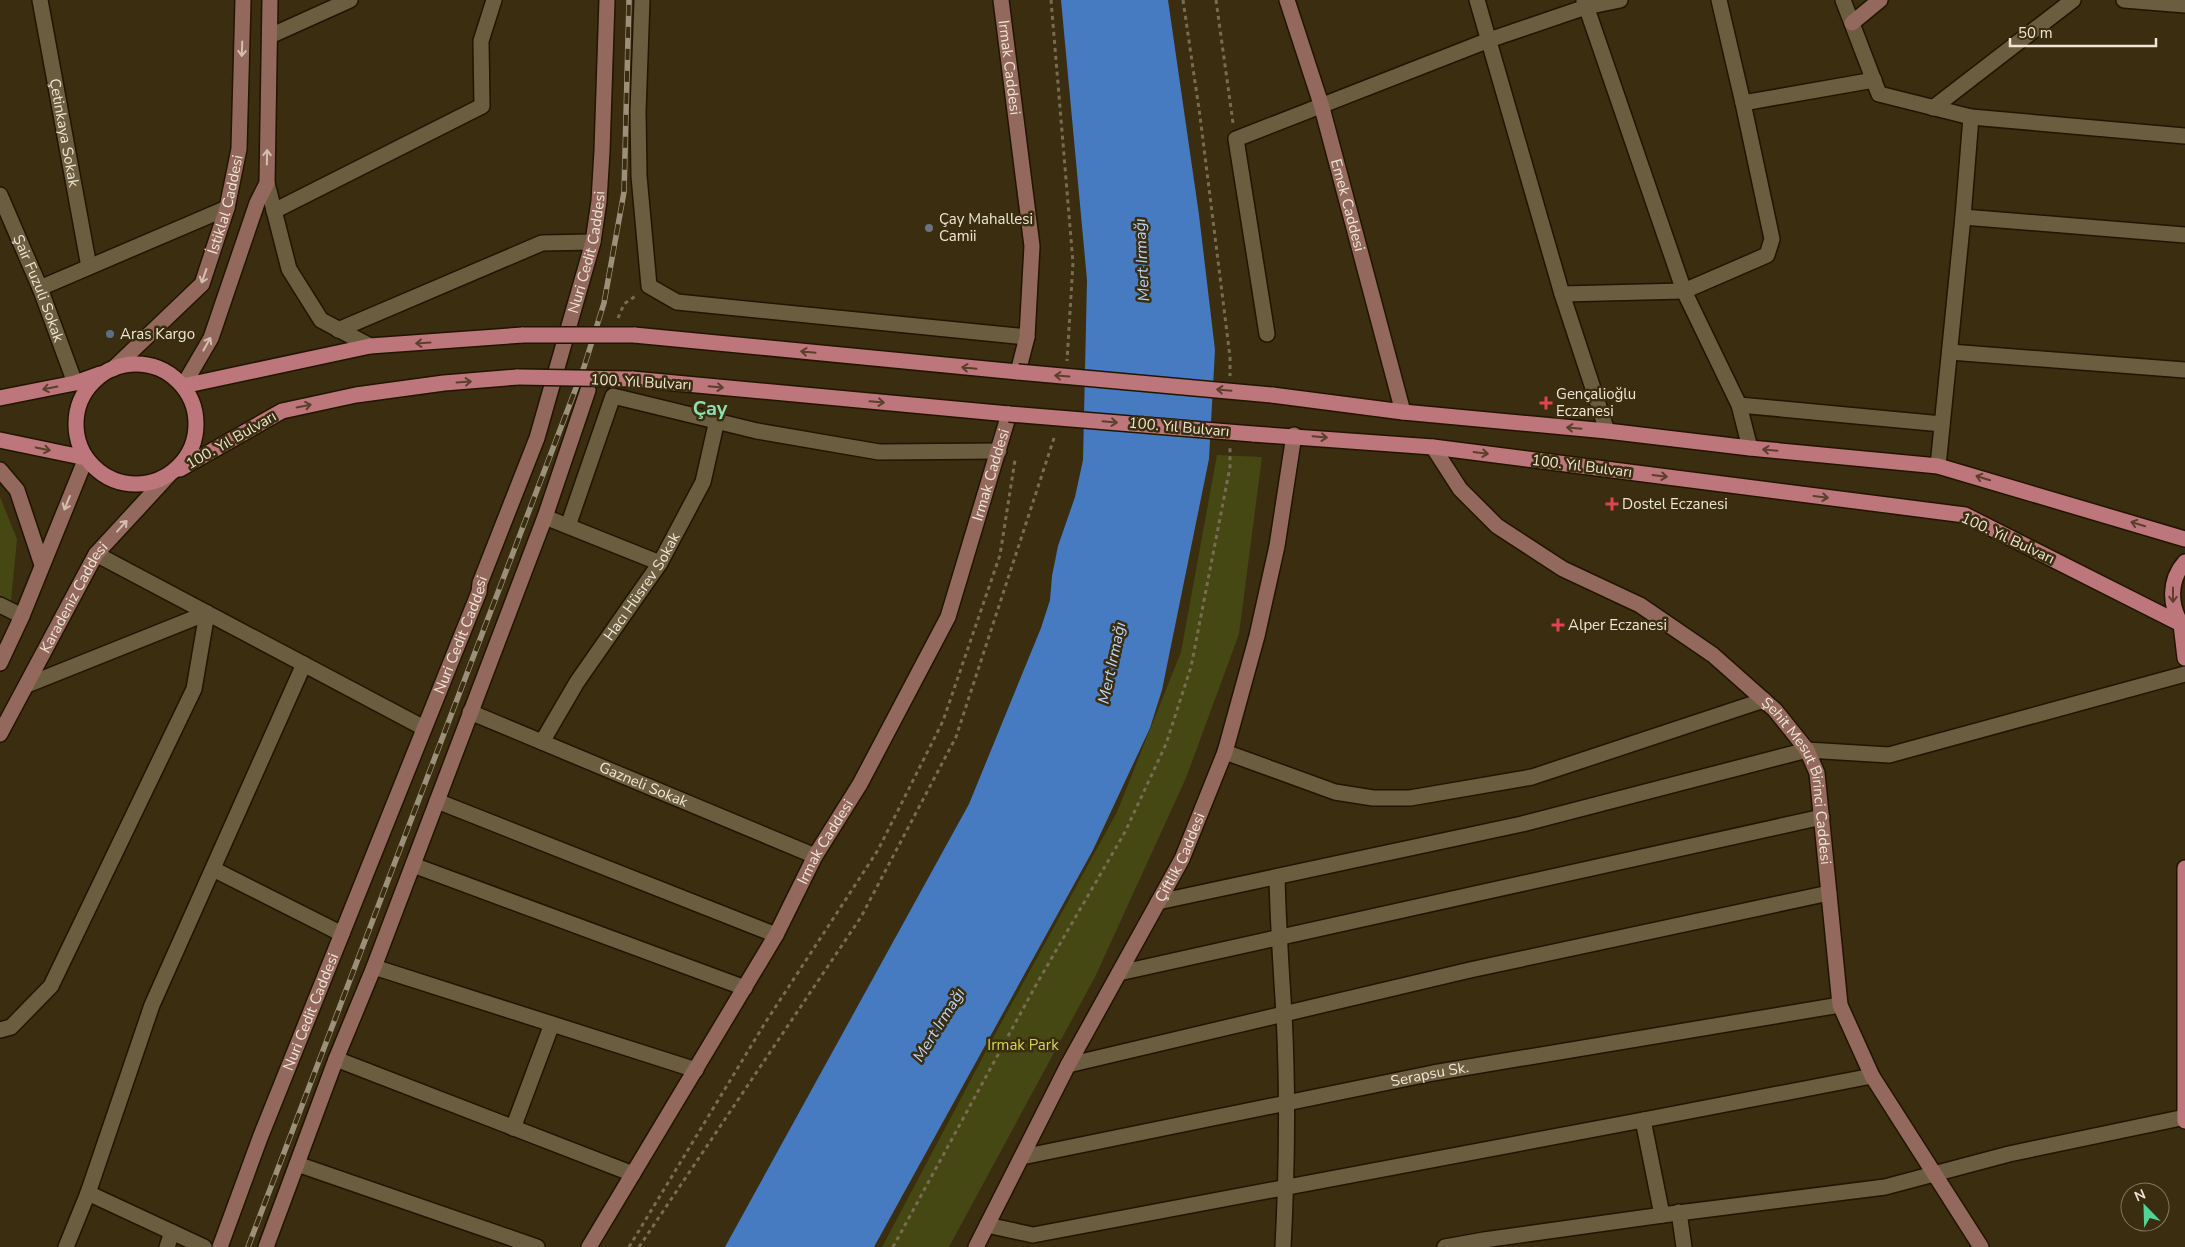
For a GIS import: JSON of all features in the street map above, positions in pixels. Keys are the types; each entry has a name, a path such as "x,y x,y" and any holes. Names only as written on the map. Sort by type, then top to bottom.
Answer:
{"main road":[{"name":"İstiklal Caddesi","path":"113,369 202,284 227,208 239,149 243,0"},
{"name":"İstiklal Caddesi","path":"183,386 211,338 257,203 267,183 270,0"},
{"name":"Nuri Cedit Caddesi","path":"220,1247 260,1138 479,592 480,583 537,438 592,242 600,176 607,0"},
{"name":"Irmak Caddesi","path":"1001,0 1032,246 1027,337 1018,372"},
{"name":"Emek Caddesi","path":"1287,0 1321,104 1403,412"},
{"path":"1852,23 1880,0"},
{"path":"183,386 370,346 524,335 634,335 1272,395 1403,412 1607,431 1750,448 1938,466 2185,539"},
{"path":"0,398 74,384 113,369 132,364 151,366 169,374 183,386 193,404 197,424 193,444 183,462 168,476 151,483 132,485 114,481 98,472 86,458 78,442 76,424 78,407 86,391 98,378 113,369"},
{"name":"100. Yıl Bulvarı","path":"168,476 282,411 356,395 444,383 518,377 632,379 1009,414 1434,447 1965,515 2183,626"},
{"path":"266,1247 336,1059 374,968 438,802 470,712 545,517 588,390"},
{"name":"Irmak Caddesi","path":"589,1247 776,935 815,856 860,784 948,617 1009,414"},
{"name":"Çiftlik Caddesi","path":"976,1247 1068,1065 1182,859 1225,752 1259,627 1277,546 1294,435"},
{"path":"0,440 86,458"},
{"name":"Şehit Mesut Birinci Caddesi","path":"1434,447 1460,489 1497,526 1563,569 1640,604 1713,655 1775,710 1807,750 1817,773 1840,1005 1872,1076 1981,1247"},
{"path":"0,663 22,616 86,458"},
{"path":"0,470 17,490 42,565"},
{"name":"Karadeniz Caddesi","path":"0,734 96,554 168,476"},
{"path":"2185,562 2175,578 2172,594 2174,609 2183,626 2185,658"},
{"path":"2185,868 2185,1121"}],"street":[{"name":"Çetinkaya Sokak","path":"40,0 89,267"},
{"path":"270,36 350,0"},
{"path":"274,211 482,106 481,41 494,0"},
{"path":"642,0 638,112 639,176 649,286 677,302 1027,337"},
{"path":"1476,0 1562,294 1607,431"},
{"path":"1267,334 1236,139 1321,104 1585,3 1620,0"},
{"path":"1562,294 1684,291 1767,255 1772,239 1719,0"},
{"path":"1843,0 1879,94 1971,117 2185,136"},
{"path":"1933,108 2073,0"},
{"path":"2124,0 2185,5"},
{"path":"1585,3 1684,291 1739,405 1750,448"},
{"path":"1743,103 1874,80"},
{"path":"1938,466 1971,117"},
{"path":"267,183 289,269 321,320 370,346"},
{"name":"Şair Fuzuli Sokak","path":"0,195 40,288 74,384"},
{"path":"40,288 227,208"},
{"path":"1963,217 2185,235"},
{"path":"338,330 542,243 592,242"},
{"path":"1950,352 2185,370"},
{"path":"568,526 613,396 757,431 879,452 998,451"},
{"path":"1739,405 1942,424"},
{"name":"Hacı Hüsrev Sokak","path":"542,742 577,682 660,563 703,482 717,420"},
{"path":"545,517 660,563"},
{"path":"96,554 424,728"},
{"path":"0,605 22,616"},
{"path":"27,685 208,613"},
{"path":"0,1030 11,1027 51,986 194,688 208,613"},
{"path":"66,1247 88,1193 152,1005 304,664"},
{"path":"1158,902 1522,824 1807,750 1889,755 2185,674"},
{"path":"1225,752 1335,792 1373,798 1410,798 1532,777 1764,700"},
{"name":"Gazneli Sokak","path":"470,712 815,856"},
{"path":"438,802 776,935"},
{"path":"1119,973 1822,817"},
{"path":"413,865 745,988"},
{"path":"213,868 342,934"},
{"path":"1277,877 1278,938 1284,1014 1286,1104 1286,1188 1283,1247"},
{"path":"1068,1065 1470,970 1829,893"},
{"path":"374,968 696,1070"},
{"name":"Serapsu Sk.","path":"1022,1157 1432,1073 1840,1005"},
{"path":"513,1128 552,1024"},
{"path":"336,1059 633,1174"},
{"path":"987,1225 1034,1235 1872,1076"},
{"path":"1445,1247 1484,1243 1679,1212 1885,1186 2009,1154 2185,1117"},
{"path":"1642,1120 1662,1215"},
{"path":"297,1164 537,1247"},
{"path":"88,1193 204,1247"},
{"path":"1679,1212 1684,1247"},
{"path":"167,1247 172,1232"}],"path":[{"path":"1051,0 1073,263 1066,376"},
{"path":"1183,0 1200,116 1230,357 1230,384"},
{"path":"1216,0 1236,139"},
{"path":"639,1247 861,917 956,738 1060,418"},
{"path":"892,1247 1036,985 1125,832 1166,744 1191,667 1230,467 1230,440"},
{"path":"629,1247 765,1023 878,850 943,721 1000,555 1015,457"}],"green space":[{"name":"Irmak Park","path":"1217,455 1262,457 1239,634 1186,778 1095,977 949,1247 882,1247 994,1036 1117,812 1181,652"},
{"path":"0,497 17,539 11,601 0,596"}],"water":[{"name":"Mert Irmağı","path":"1061,0 1168,0 1199,215 1215,350 1209,459 1162,690 1150,728 1093,850 874,1247 725,1247 969,804 1041,628 1050,600 1052,576 1058,546 1075,497 1083,460 1087,280"}],"railway":[{"path":"248,1247 584,367 604,303 624,192 629,0"}],"place":[{"name":"Çay Mahallesi Camii","path":"929,228"},
{"name":"Aras Kargo","path":"110,334"},
{"name":"Gençalioğlu Eczanesi","path":"1546,403"},
{"name":"Dostel Eczanesi","path":"1612,504"},
{"name":"Alper Eczanesi","path":"1558,625"}],"district":[{"name":"Çay","path":"710,408"}]}
